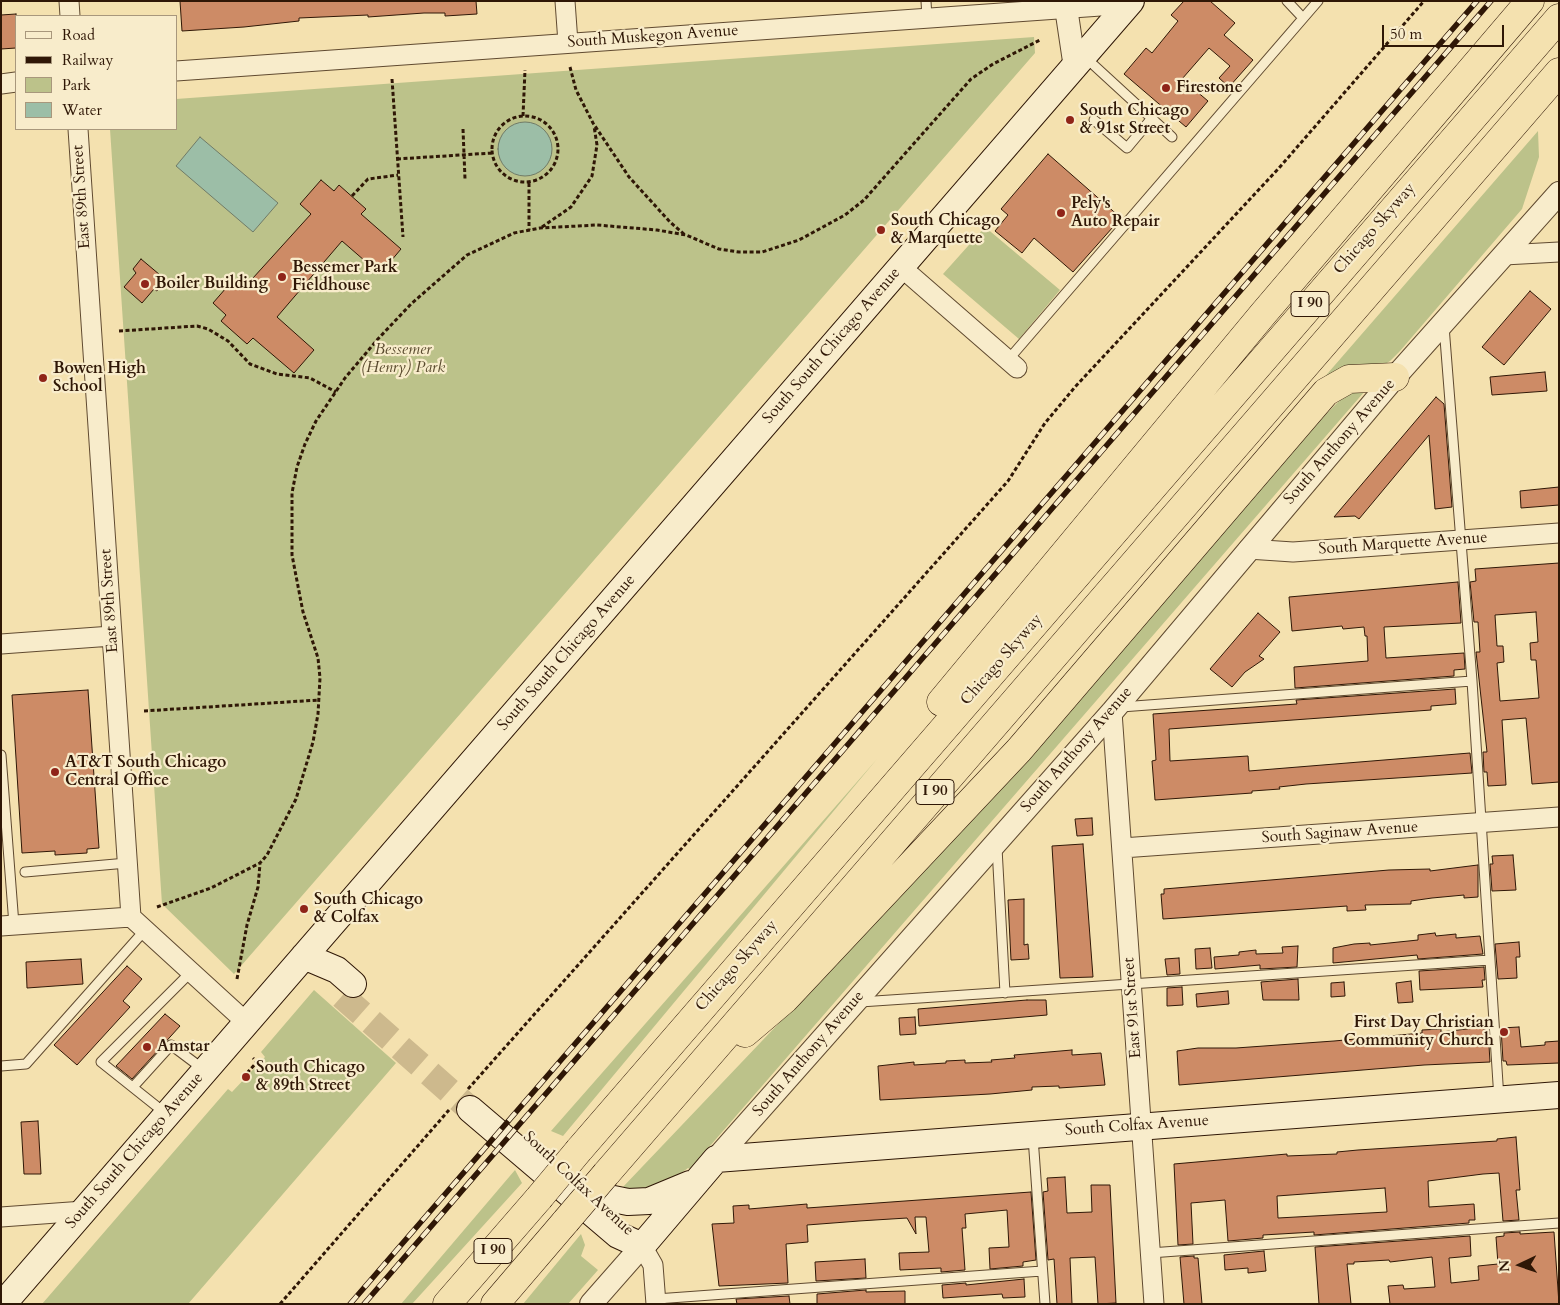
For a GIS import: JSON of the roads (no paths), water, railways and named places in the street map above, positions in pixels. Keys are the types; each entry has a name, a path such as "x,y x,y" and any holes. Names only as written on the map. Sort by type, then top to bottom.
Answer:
{"highway":[{"path":"845,841 930,714 1036,590 1264,314 1530,1"},
{"name":"Chicago Skyway","path":"447,1304 845,841 1559,18"},
{"name":"I 90","path":"495,1304 600,1184 676,1092 1559,72"},
{"path":"676,1092 785,999 1019,750 1326,392 1349,379 1395,377"}],"main road":[{"name":"South South Chicago Avenue","path":"3,1304 1130,2"},
{"path":"304,956 337,970 348,990"},
{"name":"South Colfax Avenue","path":"716,1159 1141,1125 1559,1095"},
{"name":"South Colfax Avenue","path":"468,1100 600,1184 642,1246 618,1235 468,1100"},
{"name":"South Anthony Avenue","path":"642,1246 716,1159"},
{"path":"600,1184 628,1202 649,1201 698,1180"}],"street":[{"path":"69,1 70,15"},
{"path":"565,1 568,43"},
{"name":"South Muskegon Avenue","path":"178,71 568,43 927,10 1130,2"},
{"path":"1065,5 1080,62"},
{"path":"1,84 15,82"},
{"name":"East 89th Street","path":"78,130 131,917"},
{"name":"South Anthony Avenue","path":"716,1159 1114,710 1395,377 1559,192"},
{"path":"1504,255 1559,252"},
{"path":"901,267 1012,364"},
{"name":"South Marquette Avenue","path":"1248,549 1292,552 1559,533"},
{"path":"1,644 112,636"},
{"name":"East 91st Street","path":"1114,710 1131,985 1154,1304"},
{"name":"South Saginaw Avenue","path":"1122,848 1559,817"},
{"path":"8,926 131,917 246,1023"},
{"path":"1,1217 84,1211"},
{"path":"642,1246 653,1265 656,1301"},
{"name":"South Anthony Avenue","path":"591,1304 642,1246"}],"lane":[{"path":"1287,1 1303,18"},
{"path":"1012,364 1318,1"},
{"path":"1080,62 1152,118 1172,137"},
{"path":"1094,120 1127,148 1152,118"},
{"path":"1444,323 1482,822 1499,1099"},
{"path":"1114,710 1472,681"},
{"path":"1,756 8,926"},
{"path":"996,842 1005,993"},
{"path":"25,872 127,863"},
{"path":"1,1066 26,1064 145,930"},
{"path":"855,1002 1490,960"},
{"path":"167,1114 101,1062 190,972"},
{"path":"133,1087 171,1045 205,1071"},
{"path":"1033,1134 1045,1304"},
{"path":"1150,1253 1559,1222"},
{"path":"656,1301 1042,1271"}],"water":[{"path":"520,122 530,122 540,126 548,134 552,149 548,164 540,172 530,176 520,176 510,172 502,164 498,154 498,144 502,134 510,126"},
{"path":"200,137 278,203 253,232 176,166"}],"tunnel":[{"path":"342,996 470,1109"}],"railway":[{"path":"350,1304 1477,1"},
{"path":"364,1304 1491,1"}],"place":[{"name":"Firestone","path":"1166,88"},
{"name":"South Chicago & 91st Street","path":"1070,120"},
{"name":"Pely's Auto Repair","path":"1061,213"},
{"name":"South Chicago & Marquette","path":"881,230"},
{"name":"Bessemer Park Fieldhouse","path":"282,277"},
{"name":"Boiler Building","path":"145,284"},
{"name":"Bowen High School","path":"43,378"},
{"name":"AT&T South Chicago Central Office","path":"55,772"},
{"name":"South Chicago & Colfax","path":"304,909"},
{"name":"First Day Christian Community Church","path":"1504,1032"},
{"name":"Amstar","path":"147,1047"},
{"name":"South Chicago & 89th Street","path":"246,1077"}],"park label":[{"name":"Bessemer (Henry) Park","path":"403,359"}]}
